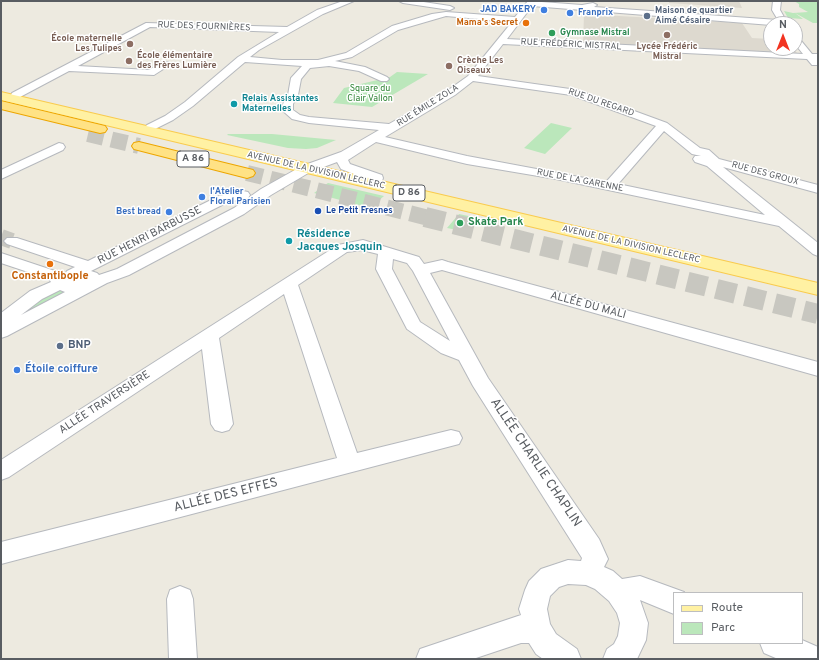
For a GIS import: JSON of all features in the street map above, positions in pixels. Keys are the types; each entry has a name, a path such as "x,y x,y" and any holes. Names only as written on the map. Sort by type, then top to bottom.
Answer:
{"highway":[{"path":"1,105 94,131 1,112"},
{"name":"A 86","path":"146,138 252,170"}],"main road":[{"name":"AVENUE DE LA DIVISION LECLERC","path":"1,92 8,96 146,138 377,178 818,278"},
{"name":"AVENUE DE LA DIVISION LECLERC","path":"8,96 306,165 818,289"}],"street":[{"path":"146,138 189,104 240,59 256,48 320,12 350,1"},
{"path":"403,1 518,20"},
{"path":"516,8 529,5 582,7 591,6 598,1"},
{"path":"777,1 776,10 779,16"},
{"name":"RUE ÉMILE ZOLA","path":"345,155 393,128 471,78 529,5"},
{"path":"582,7 591,9 763,22"},
{"path":"393,128 309,120 296,117 288,112 288,104 293,95 296,78 307,66 359,50 395,28 453,10"},
{"name":"RUE DES FOURNIÈRES","path":"8,96 68,68 149,25 290,30"},
{"name":"RUE FRÉDÉRIC MISTRAL","path":"501,41 814,57"},
{"path":"803,47 814,57 818,66"},
{"path":"240,59 329,63 362,69 384,79"},
{"path":"68,68 151,73 164,64"},
{"name":"RUE DU REGARD","path":"471,78 573,92 663,125 696,152 694,154 702,161 711,163 818,251"},
{"path":"609,186 663,125"},
{"name":"RUE DE LA GARENNE","path":"376,138 467,160 609,186 784,223"},
{"name":"RUE ÉMILE ZOLA","path":"306,165 360,146"},
{"path":"1,175 60,147"},
{"path":"345,155 342,160 345,166 377,178"},
{"name":"RUE HENRI BARBUSSE","path":"1,332 84,280 223,209 244,200 306,165 345,155"},
{"name":"RUE DES GROUX","path":"711,163 724,163 818,189"},
{"name":"RUE HENRI BARBUSSE","path":"1,321 30,298 60,284 67,277 224,199 244,200"},
{"name":"RUE HENRI BARBUSSE","path":"84,280 110,276 123,272 239,210 244,200"},
{"path":"12,240 84,280"},
{"name":"ALLÉE TRAVERSIÈRE","path":"1,471 343,248 363,245 386,250"},
{"path":"421,271 413,260 386,250 384,269 413,325 448,349 465,355"},
{"path":"1,258 55,276 60,284 84,280"},
{"name":"ALLÉE DU MALI","path":"421,271 431,266 442,265 818,369"},
{"name":"ALLÉE CHARLIE CHAPLIN","path":"421,271 480,381 590,547 595,559 588,573"},
{"path":"289,283 350,464"},
{"path":"209,335 222,424"},
{"name":"ALLÉE DES EFFES","path":"1,553 451,438"},
{"path":"567,659 546,644 537,629 533,609 538,590 550,578 568,572 588,573 604,580 618,592 629,607 634,623 632,640 624,654 617,659"},
{"path":"618,592 640,588 673,601"},
{"path":"180,599 183,659"},
{"path":"430,659 521,629 537,629"},
{"path":"776,644 812,659"}],"shaded area":[{"path":"669,1 739,1 742,8 669,3"},
{"name":"Lycée Frédéric Mistral","path":"584,14 742,23 752,38 763,39 763,53 583,44"}],"green space":[{"path":"794,1 818,1 818,23 813,23 803,16 795,13 799,16 787,16 784,11 793,13 808,12 799,7 799,4"},
{"name":"Square du Clair Vallon","path":"397,72 428,74 372,107 333,103 344,88 390,77"},
{"path":"551,123 572,128 545,154 524,148"},
{"path":"272,134 336,140 317,148 288,148 227,135"},
{"path":"328,183 384,196 370,208 314,193"},
{"name":"Skate Park","path":"459,214 473,217 462,231 447,228"},
{"path":"60,288 69,292 1,325 29,302"}],"tunnel":[{"path":"88,134 139,146"},
{"path":"247,173 429,218"},
{"path":"425,217 818,314"},
{"path":"1,237 12,241"}],"place":[{"name":"JAD BAKERY","path":"544,10"},
{"name":"Franprix","path":"570,13"},
{"name":"Maison de quartier Aimé Césaire","path":"647,16"},
{"name":"Mama's Secret","path":"526,23"},
{"name":"Gymnase Mistral","path":"552,33"},
{"name":"Lycée Frédéric Mistral","path":"667,35"},
{"name":"École maternelle Les Tulipes","path":"130,44"},
{"name":"École élémentaire des Frères Lumière","path":"129,61"},
{"name":"Crèche Les Oiseaux","path":"449,66"},
{"name":"Relais Assistantes Maternelles","path":"234,104"},
{"name":"l'Atelier Floral Parisien","path":"202,197"},
{"name":"Le Petit Fresnes","path":"318,211"},
{"name":"Best bread","path":"169,212"},
{"name":"Skate Park","path":"460,223"},
{"name":"Résidence Jacques Josquin","path":"289,241"},
{"name":"Constantibople","path":"50,264"},
{"name":"BNP","path":"60,346"},
{"name":"Étoile coiffure","path":"17,370"}]}
